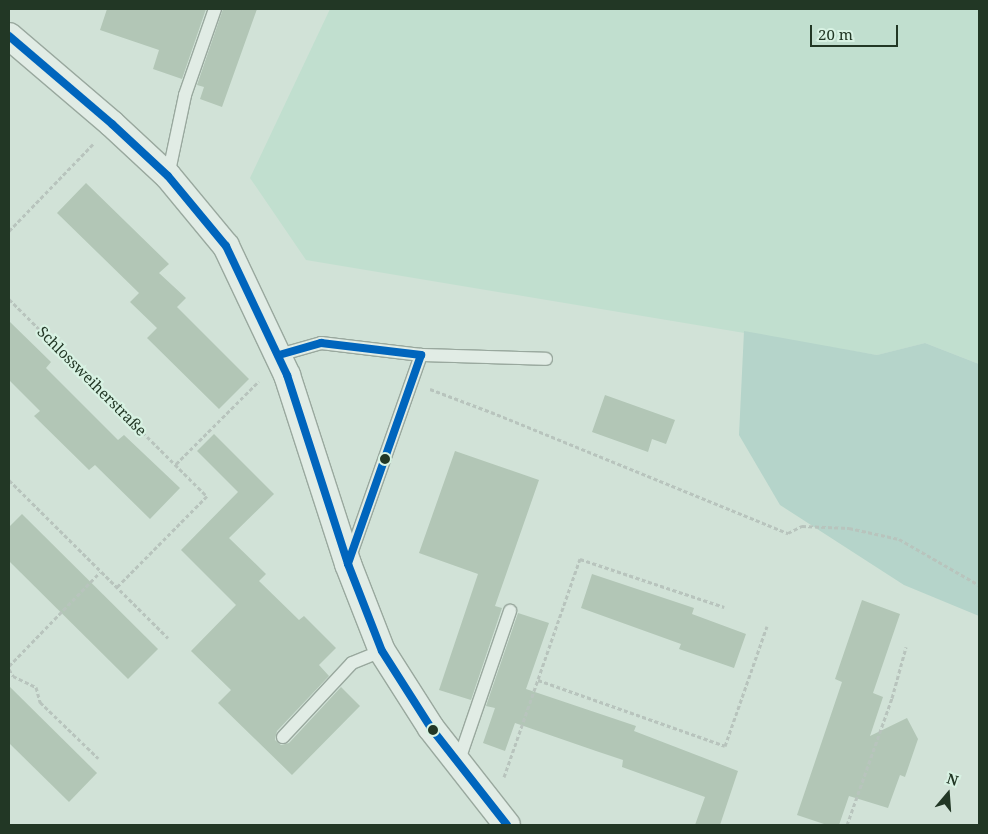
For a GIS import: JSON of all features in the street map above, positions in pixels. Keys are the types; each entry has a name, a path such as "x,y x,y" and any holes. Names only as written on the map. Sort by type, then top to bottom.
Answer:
{"street":[{"path":"9,36 112,124 168,176 226,246 283,365 348,564 382,651 431,728 500,817"}],"lane":[{"path":"168,176 184,95 215,9"},
{"path":"283,365 321,343 421,355 546,359"},
{"path":"348,564 413,383 421,355"},
{"path":"458,763 510,611"},
{"path":"283,737 352,663 382,651"}],"path":[{"path":"9,231 112,124"},
{"name":"Schlossweiherstraße","path":"9,299 207,496 116,588"},
{"path":"176,464 258,382 283,365"},
{"path":"413,383 491,412 788,534 802,526 849,528 899,539 979,585"},
{"path":"9,480 168,638"},
{"path":"500,817 538,680 580,559 724,607"},
{"path":"98,758 40,702 36,687 13,676 9,668 100,572"},
{"path":"538,680 725,746 767,626"},
{"path":"847,825 892,698 906,647"}],"green space":[{"path":"330,9 979,9 979,364 925,343 877,355 306,260 250,178"}],"shaded area":[{"path":"744,331 877,355 925,343 979,364 979,616 904,585 780,505 739,435"}],"building":[{"path":"107,9 206,9 182,79 153,69 159,50 100,30"},
{"path":"223,9 257,9 222,107 200,99 204,87 197,85"},
{"path":"86,183 169,264 159,273 186,298 177,307 249,379 219,409 147,338 157,328 130,302 139,293 57,213"},
{"path":"9,321 51,362 46,368 118,440 124,435 180,488 150,519 95,465 89,470 34,416 40,411 9,380"},
{"path":"605,395 675,420 666,444 652,439 648,452 592,432"},
{"path":"214,434 274,494 229,538 266,574 259,581 299,620 304,616 336,648 319,665 329,676 277,731 275,740 281,745 289,743 341,687 360,706 292,775 218,703 231,690 191,651 236,605 181,550 238,492 197,451"},
{"path":"455,451 539,480 495,606 502,608 471,700 439,690 478,574 419,553"},
{"path":"22,514 158,649 128,679 9,561 9,527"},
{"path":"592,574 694,608 692,614 746,634 734,668 679,649 681,644 581,608"},
{"path":"862,600 900,614 873,693 883,697 870,736 907,718 918,739 905,777 900,775 888,808 849,796 839,825 827,825 797,815 842,682 835,679"},
{"path":"518,613 549,623 526,689 636,726 634,731 738,771 720,825 695,825 705,797 622,767 623,760 515,723 505,751 483,743 495,708 486,706"},
{"path":"9,686 97,773 69,802 9,743"}],"transit line":[{"path":"9,36 112,124 168,176 226,246 287,375 348,564 382,651 431,728 507,825"},
{"path":"279,355 321,343 421,355 348,564"}]}
